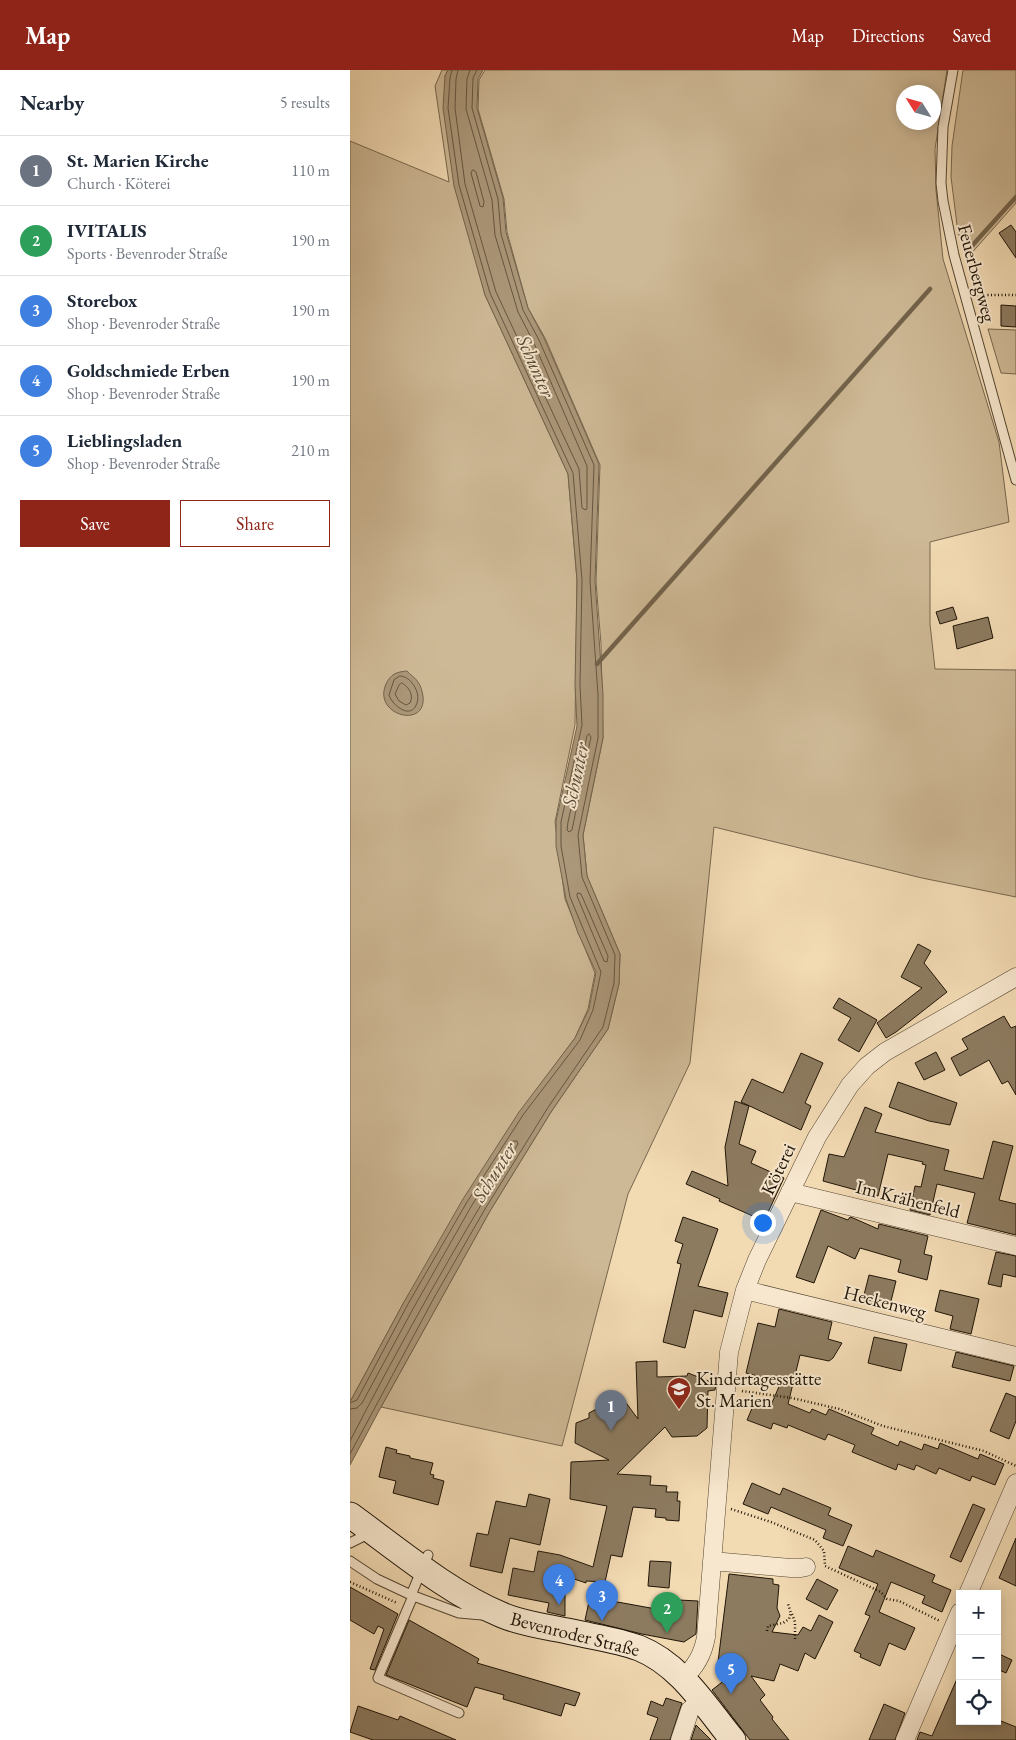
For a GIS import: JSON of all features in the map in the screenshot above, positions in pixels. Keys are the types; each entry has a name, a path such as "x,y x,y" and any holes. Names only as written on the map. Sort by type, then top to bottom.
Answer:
{"main road":[{"name":"Bevenroder Straße","path":"350,1515 372,1531 425,1561 442,1595 478,1605 505,1617 637,1647 663,1661 683,1678 732,1740"}],"street":[{"name":"Köterei","path":"683,1678 693,1669 704,1649 729,1352 745,1290 790,1192 817,1136 850,1085 867,1066 885,1052 1016,977"},
{"name":"Im Krähenfeld","path":"790,1192 1016,1246"},
{"name":"Heckenweg","path":"745,1290 1016,1356"},
{"path":"970,1590 1016,1483"},
{"path":"712,1561 791,1568 806,1567"},
{"path":"905,1740 956,1620"},
{"path":"680,1740 690,1710 701,1700"}],"lane":[{"name":"Feuerbergweg","path":"953,70 943,127 941,183 946,222 1016,480"},
{"path":"350,1543 372,1531"},
{"path":"350,1561 377,1579 412,1595 442,1595"},
{"path":"425,1561 378,1678 459,1713"}],"path":[{"path":"965,295 1016,295"},
{"path":"725,1389 774,1395 839,1409 883,1426 984,1451 1016,1466"},
{"path":"717,1506 771,1522 815,1540 824,1551 825,1566 881,1592 888,1599 956,1620"},
{"path":"788,1604 795,1622 795,1641"},
{"path":"767,1631 768,1626 786,1621 791,1613"}],"shaded area":[{"path":"442,70 448,70 445,76 472,244 485,295 568,474 577,580 575,725 555,822 565,899 595,973 588,1009 575,1038 520,1112 404,1302 350,1402 350,141 449,182 435,86"},
{"path":"485,70 947,70 941,110 941,85 896,85 896,130 938,130 935,149 936,190 943,259 999,442 1009,522 930,542 930,624 935,669 1016,670 1016,897 922,878 714,827 690,1063 628,1194 562,1446 381,1407 490,1211 551,1112 608,1029 619,984 620,954 587,876 583,835 603,738 601,644 596,582 600,465 545,338 528,308 507,232 504,199 478,109 479,80"},
{"path":"963,70 1016,70 1016,203 969,256 958,233 951,177 952,146"},
{"path":"988,329 1016,330 1016,374 1001,373"}],"water":[{"name":"Schunter","path":"448,70 483,70 478,79 477,108 503,198 506,232 528,308 544,338 599,464 595,581 603,694 603,738 583,835 587,876 620,954 619,984 608,1029 551,1112 490,1211 350,1465 350,1402 463,1199 519,1112 575,1038 589,1009 596,972 578,933 566,899 556,846 556,821 577,726 575,685 577,580 568,474 485,295 454,186 443,108 445,76"},
{"path":"407,671 419,684 423,696 422,707 417,713 409,715 393,710 386,704 384,695 386,684 390,678 397,673"}],"building":[{"path":"1011,225 1016,232 1016,258 999,233"},
{"path":"1001,305 1016,306 1016,327 1001,326"},
{"path":"953,607 957,619 940,624 936,612"},
{"path":"988,617 993,638 957,649 953,626"},
{"path":"918,944 931,951 924,963 947,992 886,1038 877,1023 922,988 901,977"},
{"path":"839,998 877,1020 859,1052 838,1040 851,1018 833,1008"},
{"path":"1004,1016 1011,1028 1016,1026 1016,1095 1008,1081 1002,1084 989,1060 960,1076 951,1058 968,1049 962,1039"},
{"path":"936,1052 945,1070 924,1080 915,1063"},
{"path":"801,1053 823,1063 805,1103 811,1106 801,1130 741,1102 752,1079 783,1093"},
{"path":"898,1082 957,1103 950,1125 929,1121 889,1107"},
{"path":"735,1101 749,1106 739,1144 756,1151 751,1163 784,1178 764,1221 686,1184 692,1171 728,1186 725,1147"},
{"path":"865,1107 882,1114 875,1132 949,1150 944,1170 983,1179 993,1141 1013,1146 999,1200 1016,1204 1016,1235 967,1223 975,1193 937,1184 930,1215 910,1210 915,1186 921,1187 926,1165 922,1164 923,1162 888,1154 878,1196 823,1181 829,1154 844,1157"},
{"path":"821,1210 848,1220 850,1217 853,1218 878,1229 879,1224 928,1236 924,1254 932,1256 927,1280 898,1272 901,1260 860,1248 855,1259 828,1246 814,1283 796,1277"},
{"path":"683,1217 718,1229 698,1286 728,1293 722,1317 694,1310 685,1348 663,1342 681,1264 677,1263 683,1244 675,1241"},
{"path":"996,1252 1016,1256 1016,1277 1003,1274 1001,1287 988,1284"},
{"path":"869,1275 896,1281 890,1305 863,1299"},
{"path":"940,1290 979,1299 971,1334 950,1329 953,1316 935,1311"},
{"path":"779,1309 832,1322 828,1339 842,1343 829,1361 800,1355 788,1404 810,1413 812,1409 826,1415 829,1409 874,1428 871,1434 898,1446 900,1441 922,1450 924,1444 938,1449 940,1443 978,1459 980,1454 1004,1464 995,1485 972,1476 970,1481 939,1468 936,1474 916,1465 914,1470 898,1464 896,1470 852,1452 855,1445 828,1434 825,1440 788,1425 787,1428 773,1423 771,1429 747,1420 756,1399 771,1405 781,1382 746,1373 758,1323 775,1327"},
{"path":"874,1337 907,1344 901,1371 868,1363"},
{"path":"956,1352 1014,1366 1010,1381 952,1367"},
{"path":"657,1361 657,1377 687,1376 688,1373 716,1384 715,1390 708,1391 707,1428 697,1436 672,1437 665,1427 617,1474 651,1476 650,1485 667,1486 666,1492 678,1492 677,1501 680,1501 679,1521 655,1517 656,1509 633,1507 622,1557 611,1555 605,1582 586,1581 586,1583 565,1576 565,1616 547,1612 549,1603 508,1595 513,1568 534,1572 538,1551 560,1555 593,1567 607,1506 570,1499 571,1462 609,1460 575,1443 576,1423 589,1418 589,1413 621,1396 638,1419 636,1362"},
{"path":"1006,1393 1016,1397 1016,1421 1009,1439 990,1431"},
{"path":"386,1447 397,1450 396,1453 410,1456 410,1458 433,1463 430,1474 434,1475 433,1478 444,1481 438,1505 393,1493 396,1481 379,1477"},
{"path":"752,1483 780,1495 783,1488 831,1508 828,1515 852,1525 843,1546 823,1538 826,1530 771,1507 768,1514 743,1504"},
{"path":"529,1494 550,1499 540,1545 510,1538 502,1573 470,1566 477,1533 488,1535 496,1501 526,1507"},
{"path":"973,1504 985,1509 961,1562 950,1557"},
{"path":"1016,1538 1016,1586 999,1578"},
{"path":"848,1546 873,1557 876,1550 935,1575 932,1582 951,1590 942,1612 922,1603 925,1596 891,1582 879,1612 915,1628 905,1650 889,1643 880,1666 860,1657 861,1654 854,1651 870,1616 865,1614 878,1584 839,1568"},
{"path":"650,1561 671,1562 669,1588 648,1586"},
{"path":"729,1574 773,1579 773,1584 779,1585 777,1608 780,1616 772,1632 798,1635 803,1627 811,1631 819,1615 833,1622 815,1659 805,1653 798,1671 780,1664 774,1681 751,1676 765,1695 760,1700 789,1740 750,1740 712,1690 744,1665 718,1662"},
{"path":"817,1579 838,1590 827,1610 806,1599"},
{"path":"350,1587 398,1614 375,1670 370,1669 384,1629 378,1626 374,1634 350,1620"},
{"path":"590,1597 678,1613 679,1600 698,1601 696,1634 684,1642 585,1620"},
{"path":"409,1620 479,1659 477,1663 580,1693 575,1706 565,1703 561,1716 503,1699 504,1695 475,1687 467,1707 386,1675"},
{"path":"1001,1655 1012,1660 1006,1673 1001,1671"},
{"path":"956,1681 956,1725 1001,1725 1001,1721 1016,1727 1016,1740 917,1740 920,1732 932,1736"},
{"path":"666,1698 682,1703 670,1740 650,1740 658,1718 647,1714 651,1701 663,1706"},
{"path":"884,1704 905,1713 895,1740 869,1740"},
{"path":"358,1706 398,1720 400,1716 456,1740 373,1740 350,1732"},
{"path":"696,1725 711,1740 691,1740"}],"waterway":[{"path":"970,248 1016,197"},
{"path":"597,664 930,289"}],"place":[{"name":"Kindertagesstätte St. Marien","path":"679,1410"},
{"name":"St. Marien Kirche","path":"611,1431"},
{"name":"Goldschmiede Erben","path":"559,1605"},
{"name":"Storebox","path":"602,1621"},
{"name":"IVITALIS","path":"667,1633"},
{"name":"Lieblingsladen","path":"731,1694"}]}
